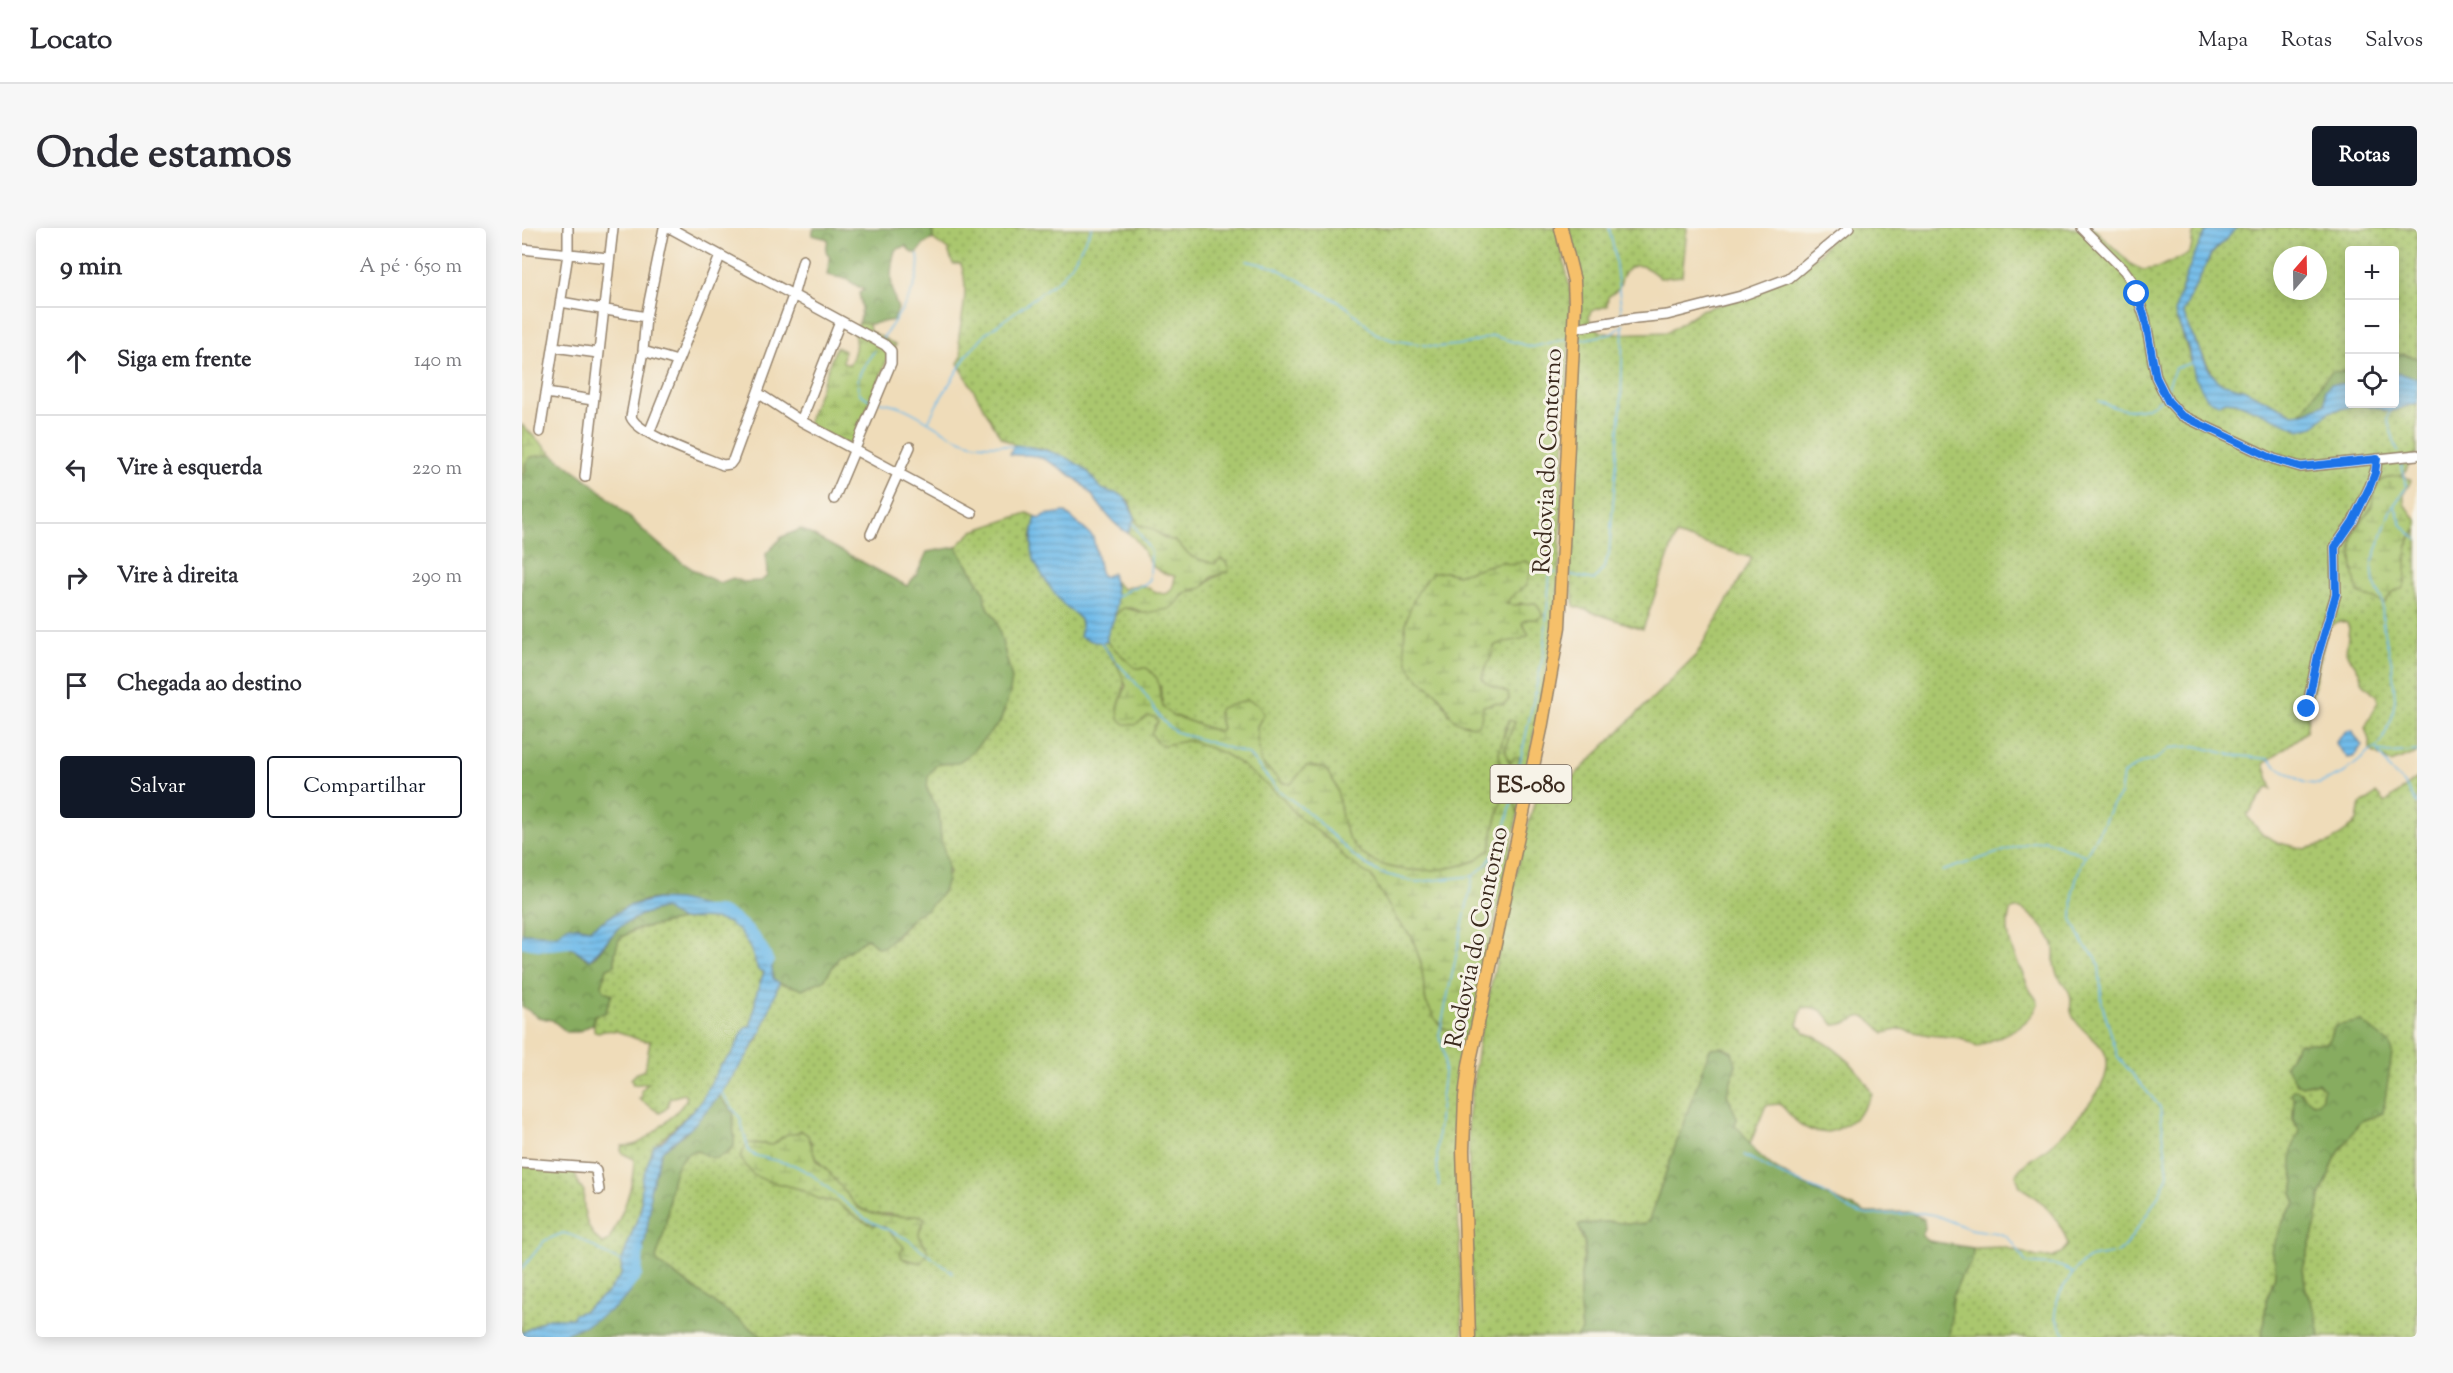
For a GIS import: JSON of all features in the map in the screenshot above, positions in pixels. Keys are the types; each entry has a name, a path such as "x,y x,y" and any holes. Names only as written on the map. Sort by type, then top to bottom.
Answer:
{"main road":[{"name":"Rodovia do Contorno","path":"1469,1337 1463,1150 1469,1065 1542,729 1559,627 1575,328 1574,281 1562,228"}],"street":[{"path":"540,432 568,254 568,228"},
{"path":"585,477 613,228"},
{"path":"664,228 646,317 632,417 634,424 649,433 723,465 730,465 758,393 804,260"},
{"path":"670,228 885,345 891,351 892,356 834,499"},
{"path":"1575,328 1676,314 1764,288 1794,274 1849,228"},
{"path":"2082,228 2132,281 2145,318 2156,377 2168,401 2181,415 2274,459 2301,467 2417,455"},
{"path":"522,249 608,258"},
{"path":"649,433 720,256"},
{"path":"561,302 646,317"},
{"path":"801,421 840,322"},
{"path":"554,347 598,353"},
{"path":"643,351 677,361"},
{"path":"546,393 593,400"},
{"path":"758,393 801,421 972,513"},
{"path":"871,534 910,447"},
{"path":"2307,709 2318,655 2336,594 2335,547 2353,521 2370,486 2377,459"},
{"path":"522,1162 593,1168 596,1171 599,1190"}],"green space":[{"path":"814,228 932,228 933,239 925,243 917,253 912,253 906,246 895,250 891,280 898,309 894,320 869,324 859,323 862,308 859,293 864,290 846,279 827,275 830,258 826,251 828,239 812,235"},
{"path":"932,228 1557,228 1571,295 1557,616 1518,814 1514,800 1520,765 1512,763 1506,754 1507,742 1515,722 1506,726 1499,752 1504,793 1494,828 1491,850 1472,862 1441,869 1405,870 1372,860 1359,851 1346,832 1335,784 1306,767 1291,784 1283,783 1261,763 1257,726 1264,714 1218,713 1222,728 1219,732 1172,715 1163,707 1160,686 1135,668 1107,642 1106,637 1115,615 1123,608 1147,613 1178,602 1186,594 1221,575 1221,559 1215,564 1194,558 1158,533 1138,525 1129,501 1117,493 1105,492 1089,473 1045,449 1014,445 1000,436 958,363 962,353 959,336 965,291 961,264 953,264 948,250 933,239","holes":["1500,562 1513,565 1524,562 1532,565 1526,585 1509,598 1506,605 1514,606 1521,603 1537,619 1527,619 1522,623 1529,635 1526,637 1494,646 1482,677 1486,683 1508,693 1509,699 1504,704 1494,703 1483,706 1481,719 1449,715 1446,706 1437,694 1427,686 1405,632 1406,621 1424,582 1446,572 1457,575"]},
{"path":"1568,228 1687,228 1682,276 1660,278 1647,268 1633,266 1622,277 1619,288 1608,297 1607,306 1591,311 1589,316 1591,324 1602,332 1612,334 1668,332 1701,310 1757,293 1819,254 1839,228 2093,228 2132,265 2143,270 2157,268 2187,255 2191,250 2193,234 2197,229 2210,228 2205,233 2177,321 2196,377 2209,396 2219,404 2226,401 2236,402 2307,429 2329,412 2345,408 2378,408 2389,412 2417,403 2417,454 2412,457 2404,475 2381,480 2378,483 2371,508 2356,528 2351,552 2359,593 2387,600 2389,595 2405,584 2407,548 2417,531 2417,753 2391,763 2370,750 2365,728 2378,701 2377,696 2363,683 2359,671 2346,652 2349,628 2347,623 2339,621 2327,628 2306,732 2264,764 2272,789 2267,788 2247,816 2262,834 2279,843 2305,849 2329,843 2346,831 2357,821 2360,804 2369,800 2376,793 2385,803 2417,778 2417,1337 2320,1337 2316,1314 2306,1291 2303,1269 2316,1223 2320,1197 2336,1156 2361,1121 2383,1113 2386,1085 2335,1026 2330,1040 2326,1043 2312,1043 2293,1049 2289,1060 2291,1074 2302,1086 2318,1082 2323,1088 2322,1099 2318,1103 2313,1103 2301,1092 2294,1099 2293,1119 2300,1131 2292,1169 2295,1182 2292,1194 2296,1203 2282,1224 2275,1262 2275,1276 2266,1301 2261,1337 1949,1337 1953,1296 1961,1276 1972,1261 1973,1248 2004,1247 2037,1257 2052,1257 2061,1253 2068,1245 2056,1219 2043,1204 2020,1187 2016,1174 2026,1163 2054,1142 2080,1115 2096,1095 2105,1077 2107,1066 2103,1049 2078,1025 2072,1015 2070,995 2067,987 2057,975 2054,949 2050,938 2032,917 2023,910 2015,909 2010,911 2008,922 2010,941 2016,959 2038,1004 2033,1013 2020,1026 1977,1047 1961,1038 1901,1029 1884,1033 1863,1017 1834,1025 1821,1011 1802,1008 1797,1025 1804,1032 1825,1042 1844,1057 1860,1074 1872,1094 1861,1111 1846,1125 1828,1132 1818,1132 1804,1127 1780,1104 1766,1105 1750,1144 1735,1126 1737,1118 1727,1094 1736,1064 1709,1051 1649,1220 1644,1224 1606,1222 1578,1225 1584,1246 1580,1289 1582,1332 1576,1337 1473,1337 1468,1121 1479,1039 1521,852 1541,779 1563,787 1696,655 1752,558 1676,535 1643,629 1574,606 1568,552 1581,301 1578,262"},
{"path":"2237,228 2417,228 2417,358 2404,354 2399,356 2399,246 2345,246 2345,372 2323,381 2301,414 2293,414 2243,389 2227,387 2216,380 2189,329 2183,312 2211,255"},
{"path":"859,323 869,324 870,331 896,345 888,357 852,447 807,424 836,347 844,351 843,362 849,365 856,344 853,332"},
{"path":"2399,355 2417,358 2417,379 2399,374"},
{"path":"2333,371 2345,372 2345,384 2332,384 2325,391 2325,404 2301,414 2323,381"},
{"path":"522,425 552,454 530,457 525,464 526,471 522,475"},
{"path":"552,454 594,485 671,554 687,566 720,583 733,578 743,582 761,581 767,576 766,554 782,537 801,529 907,586 917,574 927,552 956,547 984,591 985,603 996,619 1012,679 1009,696 1000,722 970,754 957,763 937,764 928,776 927,789 939,813 941,840 947,861 947,881 942,893 927,909 915,915 884,947 877,947 868,938 839,957 824,980 802,989 776,982 773,978 771,960 739,919 699,905 657,899 646,900 628,906 590,929 577,926 557,935 522,933 522,475 526,471 525,464 530,457"},
{"path":"2404,475 2411,481 2404,493 2404,504 2417,520 2417,531 2412,535 2407,548 2406,579 2403,587 2393,592 2384,603 2358,593 2353,569 2352,544 2356,528 2371,508 2374,490 2380,482 2393,476"},
{"path":"1027,513 1036,517 1031,537 1034,560 1063,604 1079,616 1084,639 1101,642 1122,672 1124,686 1118,708 1143,720 1148,716 1156,717 1158,722 1154,726 1164,745 1186,741 1195,742 1223,753 1238,762 1284,799 1295,814 1333,843 1346,859 1372,877 1397,920 1412,937 1421,963 1426,1002 1435,1019 1443,1027 1470,1038 1461,1078 1456,1158 1463,1337 763,1337 658,1263 656,1258 665,1227 671,1182 678,1164 692,1151 726,1155 734,1146 733,1112 719,1096 759,1038 779,983 802,989 824,980 839,957 868,938 887,942 897,936 915,915 927,909 942,893 949,872 941,840 939,813 927,789 927,776 937,764 957,763 970,754 984,738 1012,679 996,619 985,603 984,591 956,547 973,531","holes":["797,1134 811,1141 812,1151 816,1158 858,1206 874,1214 907,1217 918,1215 924,1222 918,1229 918,1235 925,1245 921,1263 905,1260 900,1253 905,1247 884,1226 869,1224 836,1202 818,1199 810,1192 767,1181 755,1143 773,1145 782,1137"]},
{"path":"1135,517 1138,525 1153,529 1165,539 1174,540 1192,557 1215,564 1220,559 1228,565 1229,571 1212,577 1202,588 1191,590 1181,596 1178,602 1169,609 1145,613 1132,608 1123,608 1115,615 1115,582 1123,589 1138,585 1165,594 1170,592 1173,586 1175,576 1157,570 1140,545 1128,533"},
{"path":"1524,561 1533,565 1526,585 1506,604 1536,603 1543,615 1537,619 1527,619 1522,623 1529,635 1494,646 1482,677 1486,683 1508,693 1509,699 1504,704 1494,703 1483,706 1481,719 1477,726 1460,723 1451,716 1442,700 1413,672 1408,663 1404,639 1412,603 1433,573 1446,572 1457,575 1500,562 1513,565"},
{"path":"1101,642 1107,642 1135,668 1147,668 1157,678 1163,707 1172,715 1219,732 1222,728 1218,713 1220,708 1248,700 1259,705 1264,714 1257,726 1261,763 1283,783 1291,784 1306,766 1325,768 1335,784 1349,838 1359,851 1388,867 1423,871 1440,869 1472,862 1491,850 1494,828 1504,793 1499,752 1509,720 1515,722 1510,732 1506,754 1510,764 1514,757 1520,757 1514,800 1518,814 1470,1038 1442,1027 1435,1019 1426,1002 1421,963 1412,937 1397,920 1372,877 1346,859 1333,843 1295,814 1284,799 1238,762 1223,753 1194,742 1164,745 1157,743 1151,733 1158,722 1155,717 1148,716 1135,725 1125,724 1119,719 1118,708 1126,686 1116,661"},
{"path":"664,908 681,920 633,930 619,939 615,953 615,965 607,968 602,985 604,991 612,994 605,1013 594,1015 593,1024 578,1032 567,1032 552,1020 538,1017 522,1006 522,943 557,943 571,948 587,959 593,959 619,927 641,915"},
{"path":"693,918 719,919 734,925 744,936 758,970 764,972 757,992 751,1025 744,1029 732,1054 720,1066 700,1103 657,1144 642,1179 641,1209 622,1260 621,1275 616,1283 606,1294 572,1319 548,1318 522,1333 522,1166 574,1170 579,1186 584,1191 584,1206 589,1228 604,1244 609,1240 626,1201 632,1180 634,1159 622,1153 622,1146 637,1144 649,1136 673,1116 687,1097 684,1094 670,1098 667,1108 660,1113 639,1099 642,1097 641,1091 648,1083 633,1085 631,1079 637,1073 645,1070 650,1041 620,1032 598,1033 594,1031 594,1015 605,1013 612,994 604,991 602,985 607,968 615,965 615,953 619,939 645,927"},
{"path":"2361,1021 2390,1044 2392,1053 2383,1113 2361,1121 2336,1156 2320,1197 2316,1223 2303,1269 2306,1291 2316,1314 2320,1337 2261,1337 2266,1301 2275,1276 2275,1262 2271,1251 2286,1215 2296,1203 2292,1194 2295,1182 2292,1169 2292,1149 2300,1131 2293,1119 2294,1099 2291,1095 2293,1090 2297,1090 2313,1103 2318,1102 2322,1098 2323,1088 2318,1082 2302,1086 2297,1084 2285,1065 2298,1043 2326,1043 2335,1026"},
{"path":"1722,1047 1732,1052 1736,1064 1727,1094 1737,1118 1735,1126 1755,1151 1773,1167 1801,1184 1866,1213 1909,1212 1924,1219 1925,1228 1922,1236 1929,1241 1973,1248 1972,1261 1961,1276 1953,1296 1949,1337 1576,1337 1582,1331 1580,1289 1585,1250 1578,1225 1606,1222 1644,1224 1649,1220 1709,1051 1711,1048"},
{"path":"719,1096 733,1112 734,1146 717,1158 708,1157 697,1150 687,1154 680,1161 672,1180 665,1227 656,1258 658,1263 763,1337 558,1337 630,1293 650,1209 650,1190 662,1151 687,1132"},
{"path":"800,1130 808,1135 816,1161 828,1171 858,1208 873,1214 910,1217 918,1215 925,1218 919,1235 928,1251 921,1263 902,1258 900,1253 904,1247 884,1226 869,1224 859,1219 836,1202 818,1199 800,1189 753,1175 740,1158 747,1143 773,1145 787,1134 796,1134"}],"water":[{"path":"2210,228 2237,228 2211,254 2183,312 2211,373 2220,383 2243,389 2293,414 2304,413 2325,404 2325,390 2331,384 2345,384 2345,408 2329,412 2314,426 2300,430 2236,402 2226,401 2219,404 2208,400 2195,377 2189,350 2175,314 2192,260 2205,233"},
{"path":"2399,373 2417,379 2417,403 2389,412 2378,408 2399,408"},
{"path":"1014,445 1043,450 1071,460 1088,472 1102,489 1123,496 1135,517 1128,533 1110,519 1076,479 1054,464 1040,458 1010,454"},
{"path":"1065,512 1093,537 1103,577 1112,573 1116,607 1107,642 1095,642 1080,637 1081,624 1078,616 1062,603 1034,559 1032,538 1036,517 1039,519 1044,515"},
{"path":"2351,730 2362,746 2353,757 2348,758 2336,742"},
{"path":"657,899 678,900 699,905 739,919 771,960 773,978 779,983 762,1030 747,1056 719,1096 691,1128 662,1151 650,1190 650,1209 645,1242 630,1293 616,1307 588,1324 558,1337 522,1337 522,1333 548,1318 572,1318 574,1314 583,1311 606,1294 621,1275 622,1260 641,1209 642,1179 654,1146 662,1142 700,1103 720,1066 732,1054 744,1029 751,1025 757,992 764,972 758,970 747,942 740,933 723,921 698,918 681,920 663,908 641,915 619,927 590,960 569,945 559,942 522,943 522,933 557,935 570,926 590,929 628,906"}],"waterway":[{"path":"929,420 967,355 985,334 1060,279 1072,264 1092,228"},
{"path":"1609,228 1622,315"},
{"path":"882,339 913,288 919,266 918,254"},
{"path":"1247,261 1274,267 1332,298 1347,307 1375,333 1392,340 1438,347 1466,344 1493,336 1532,347 1567,339"},
{"path":"1568,574 1594,580 1603,569 1609,554 1621,406 1623,324"},
{"path":"1580,340 1611,334 1623,325"},
{"path":"870,400 860,394 858,382 864,365 875,350"},
{"path":"2167,389 2175,368 2192,363"},
{"path":"2099,401 2115,408 2132,410 2147,407 2162,398"},
{"path":"879,402 905,409 965,441 1013,447"},
{"path":"2389,411 2387,419 2398,452"},
{"path":"2068,1337 2062,1330 2056,1315 2057,1300 2064,1286 2079,1265 2092,1257 2115,1253 2124,1246 2155,1200 2168,1173 2160,1107 2118,1057 2102,1004 2099,965 2096,957 2084,945 2072,919 2073,891 2081,863 2111,806 2120,795 2123,774 2142,763 2156,759 2170,748 2196,746 2232,755 2269,759 2276,766 2305,783 2319,784 2344,773 2381,743 2392,718 2395,699 2392,664 2383,628 2382,600 2374,583 2372,564 2390,511 2406,488 2400,462"},
{"path":"2395,507 2402,525 2417,540"},
{"path":"1117,597 1131,588 1146,584 1150,579 1151,552 1133,523"},
{"path":"1100,640 1108,653 1145,694 1170,728 1176,732 1248,754 1278,790 1309,813 1356,858 1380,873 1417,882 1473,876 1487,864 1500,845 1508,817 1544,652 1550,572 1556,573"},
{"path":"2376,748 2390,770 2404,783 2417,804"},
{"path":"2379,751 2388,753 2417,751"},
{"path":"1942,871 2028,843 2045,840 2084,855"},
{"path":"1439,1186 1437,1143 1445,1060 1439,1036 1473,877"},
{"path":"703,911 720,911 737,920 757,940 769,962"},
{"path":"522,942 543,945 577,942"},
{"path":"721,1092 740,1118 749,1152 794,1165 811,1174 864,1218 907,1239 953,1273"},
{"path":"1744,1155 1775,1172 1825,1193 1851,1211 1868,1215 1922,1213 1935,1215 1970,1229 2006,1236 2026,1263 2056,1265 2072,1273"},
{"path":"522,1269 544,1241 563,1233 578,1238 621,1261"},
{"path":"625,1290 637,1275 639,1250"}],"route":[{"path":"2137,294 2145,318 2159,386 2168,401 2181,415 2274,459 2301,467 2377,459 2370,486 2363,496 2353,521 2335,547 2336,594 2318,655 2307,709"}]}
